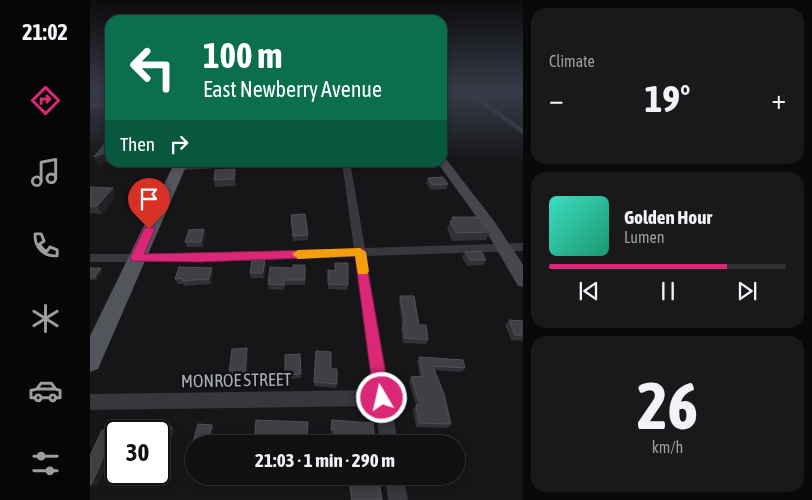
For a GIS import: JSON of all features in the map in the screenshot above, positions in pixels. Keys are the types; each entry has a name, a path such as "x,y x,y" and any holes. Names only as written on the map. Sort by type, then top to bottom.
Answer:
{"main road":[{"path":"90,361 179,167"},
{"path":"446,167 489,224 523,281"}],"street":[{"path":"499,115 523,133"},
{"path":"347,167 388,435"},
{"path":"90,258 200,258 523,247"},
{"name":"MONROE STREET","path":"90,402 382,398"},
{"path":"396,485 398,500"}],"building":[{"path":"105,143 105,153 94,157"},
{"path":"235,169 234,179 214,180 215,170"},
{"path":"443,177 448,184 432,185 428,178"},
{"path":"90,187 113,188 97,206 90,206"},
{"path":"305,214 308,235 293,236 291,215"},
{"path":"452,217 478,217 490,232 456,233 450,221 454,221"},
{"path":"204,229 201,242 185,242 189,230"},
{"path":"481,251 486,260 470,260 465,252"},
{"path":"252,259 265,259 263,273 250,273"},
{"path":"335,263 348,263 348,285 328,284 328,270 335,271"},
{"path":"293,265 305,265 305,280 284,280 284,285 268,284 270,267 293,268"},
{"path":"179,267 212,268 209,279 182,281 183,278 175,279"},
{"path":"90,268 101,268 95,277 90,277"},
{"path":"400,296 414,296 419,325 426,325 428,340 405,338 403,324 405,324"},
{"path":"509,320 523,321 523,336 515,335"},
{"path":"247,348 245,372 229,373 232,349"},
{"path":"316,351 331,352 331,369 337,369 337,384 314,382"},
{"path":"300,354 301,374 285,375 285,355"},
{"path":"419,357 463,360 465,368 433,366 444,394 451,424 419,423 416,405 420,405 411,377 423,376"},
{"path":"256,420 308,422 307,435 255,435"},
{"path":"332,420 373,423 374,435 335,435 335,430 331,430"},
{"path":"198,424 212,425 209,435 195,435"},
{"path":"102,430 105,430 105,454 91,485 90,456"},
{"path":"350,485 380,485 382,500 352,500"}],"slow traffic":[{"path":"298,254 360,252 363,271"}],"route":[{"path":"149,229 136,258 200,258 360,252 382,398"}]}
